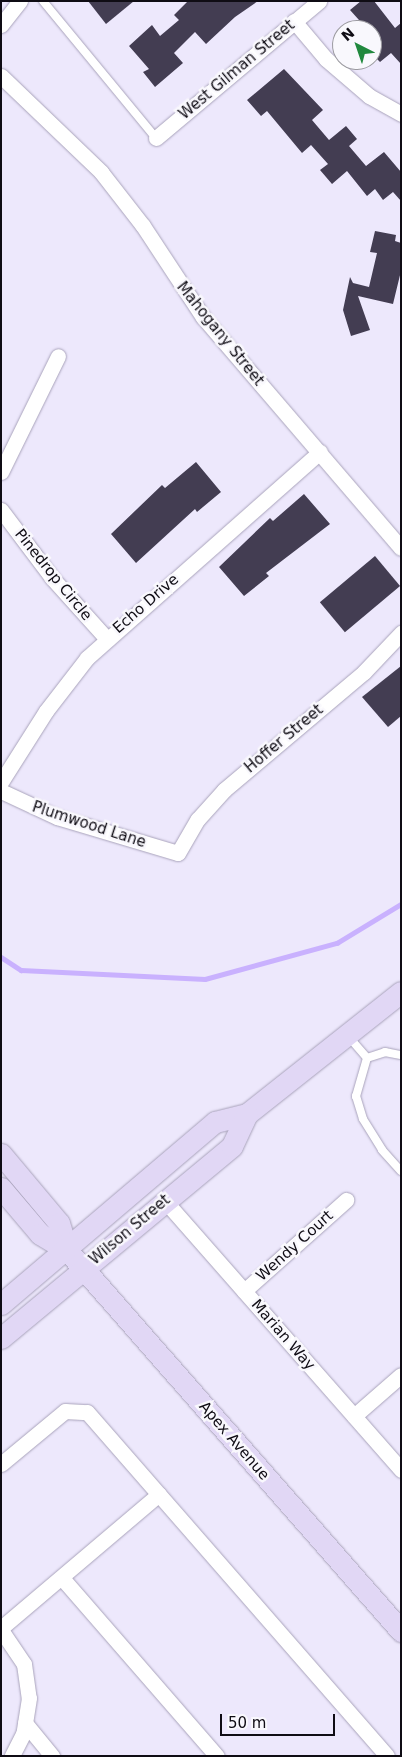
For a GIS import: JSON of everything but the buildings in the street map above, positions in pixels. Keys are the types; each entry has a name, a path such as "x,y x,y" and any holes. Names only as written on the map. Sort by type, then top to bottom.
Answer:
{"street":[{"path":"1,25 20,1"},
{"name":"West Gilman Street","path":"156,138 319,1"},
{"path":"294,22 326,59 369,96 401,114"},
{"name":"Mahogany Street","path":"1,76 101,172 138,219 203,317 401,548"},
{"path":"1,472 58,356"},
{"name":"Echo Drive","path":"1,782 70,678 106,639 320,452"},
{"name":"Pinedrop Circle","path":"1,510 53,578 106,639"},
{"name":"Hoffer Street","path":"178,853 198,819 224,790 364,672 401,632"},
{"name":"Plumwood Lane","path":"1,791 56,817 178,853"},
{"name":"Wilson Street","path":"1,1304 67,1250 215,1122 247,1114 401,992"},
{"name":"Wilson Street","path":"1,1338 232,1146 247,1114"},
{"path":"1,1154 59,1223 67,1250"},
{"path":"1,1188 40,1234 67,1250"},
{"name":"Wendy Court","path":"244,1291 346,1200"},
{"name":"Marian Way","path":"165,1201 401,1470"},
{"name":"Apex Avenue","path":"67,1250 401,1631"},
{"path":"354,1416 401,1375"},
{"path":"1,1464 65,1411 87,1412 387,1756"},
{"path":"12,1756 25,1723 29,1698 24,1664 1,1629 159,1494"},
{"path":"62,1578 217,1756"},
{"path":"25,1723 52,1756"}],"lane":[{"path":"43,1 156,138"},
{"path":"347,1035 367,1058"},
{"path":"367,1058 385,1052 401,1055"},
{"path":"367,1058 356,1096 363,1119 401,1172"}],"waterway":[{"path":"1,957 21,970 205,979 337,943 401,904"}]}
